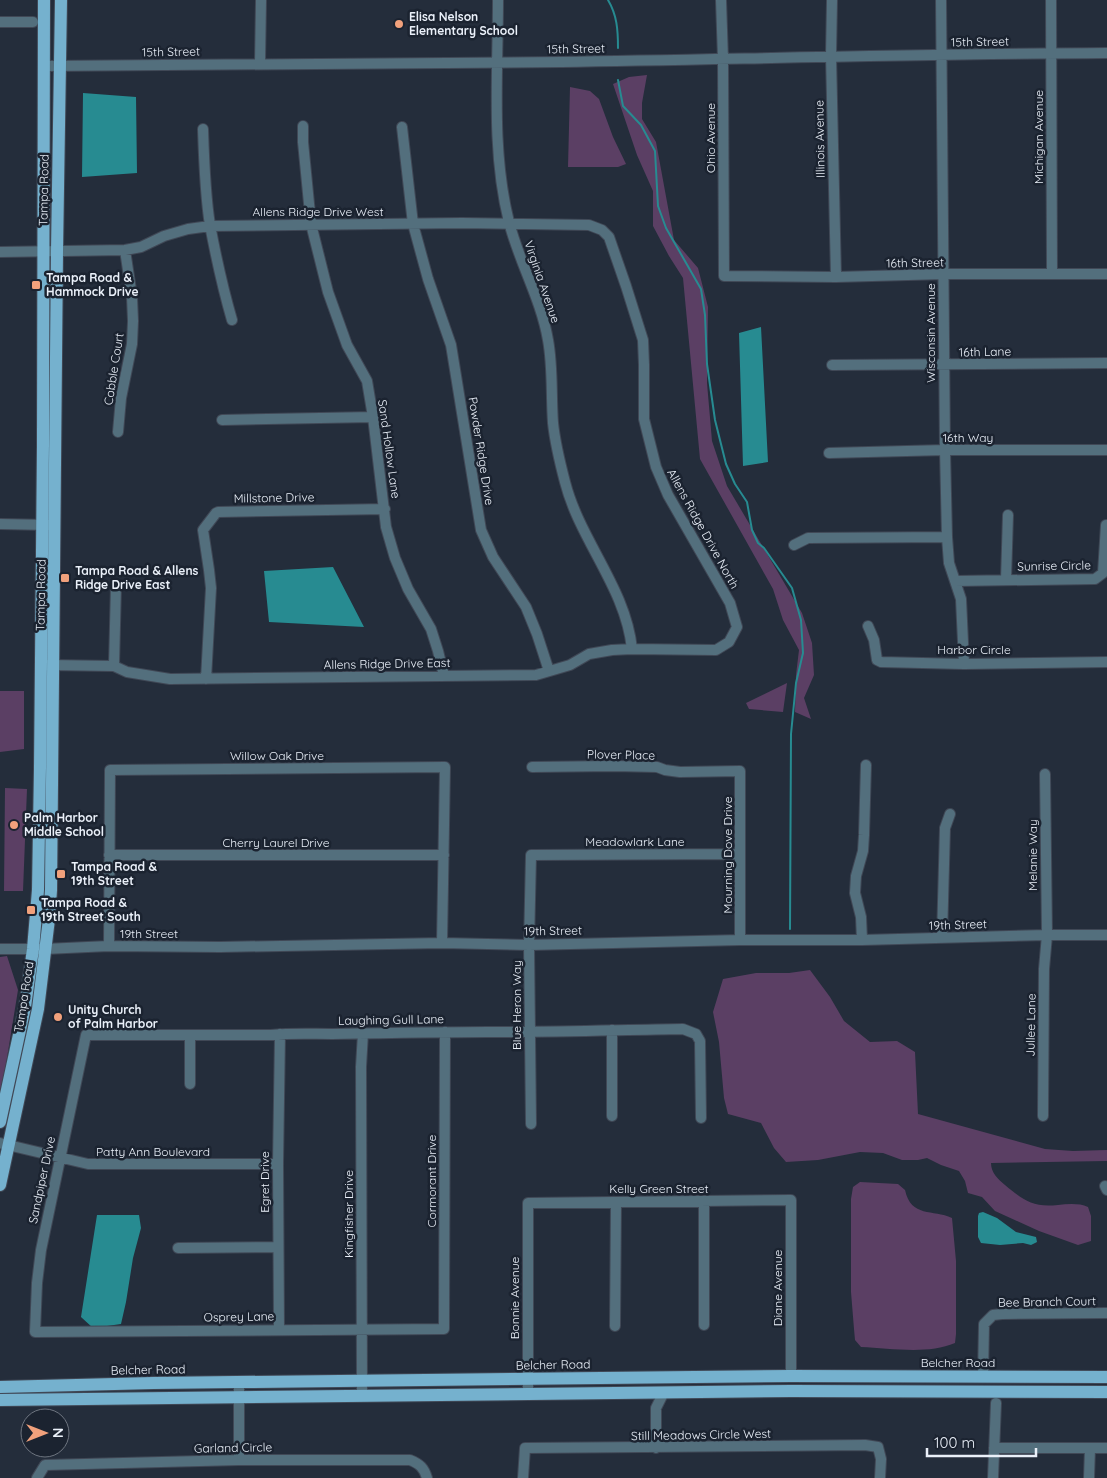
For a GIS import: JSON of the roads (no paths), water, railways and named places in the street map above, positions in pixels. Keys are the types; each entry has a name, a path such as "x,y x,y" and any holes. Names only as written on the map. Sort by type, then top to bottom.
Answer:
{"main road":[{"name":"Tampa Road","path":"44,0 41,665 47,768"},
{"name":"Tampa Road","path":"0,1186 4,1144 38,1009 38,890 54,665 61,0"},
{"name":"Tampa Road","path":"0,1122 39,949"},
{"name":"Belcher Road","path":"0,1387 152,1383 791,1376 1107,1378"},
{"path":"0,1400 791,1391 1107,1392"}],"street":[{"path":"260,63 261,0"},
{"name":"Virginia Avenue","path":"498,0 498,144 501,182 509,223 522,264 535,292 548,338 552,371 553,423 565,484 584,529 623,608 631,631 632,649"},
{"name":"Ohio Avenue","path":"721,0 724,276"},
{"name":"Illinois Avenue","path":"832,0 831,56 836,277"},
{"name":"Wisconsin Avenue","path":"941,0 945,450 948,538 949,563 961,599 964,664"},
{"name":"Michigan Avenue","path":"1051,0 1052,274"},
{"path":"0,22 33,22"},
{"name":"15th Street","path":"44,66 498,62 1107,53"},
{"name":"Sand Hollow Lane","path":"303,126 311,224 328,292 347,345 367,381 386,527 395,558 410,595 431,629 444,676"},
{"name":"Powder Ridge Drive","path":"402,127 413,224 428,279 451,345 481,530 493,557 526,608 538,634 549,671"},
{"path":"203,129 210,226 232,320"},
{"name":"Allens Ridge Drive West","path":"0,252 125,250 141,247 164,236 188,229 210,226 509,223 589,225 597,227"},
{"name":"Allens Ridge Drive North","path":"597,227 609,237 643,340 644,419 656,468 668,495 730,603 737,627 729,642"},
{"name":"Cobble Court","path":"118,432 121,398 132,344 133,321 132,297 125,250"},
{"name":"16th Street","path":"724,276 836,277 944,274 1107,274"},
{"name":"16th Lane","path":"832,366 1107,363"},
{"path":"222,420 373,417"},
{"name":"16th Way","path":"829,453 945,450 1107,450"},
{"name":"Millstone Drive","path":"206,679 211,588 203,530 216,513 385,509"},
{"path":"1006,580 1008,515"},
{"path":"0,524 55,525"},
{"name":"Sunrise Circle","path":"955,580 1095,579 1103,573 1106,525"},
{"path":"794,545 808,538 948,538"},
{"path":"114,666 116,585"},
{"name":"Harbor Circle","path":"868,626 874,640 877,660 881,662 964,664 1107,662"},
{"name":"Allens Ridge Drive East","path":"41,665 114,666 127,672 170,679 536,675 570,665 589,654 612,650 716,650 729,642"},
{"path":"862,940 861,917 855,893 856,876 863,851 866,765"},
{"name":"Plover Place","path":"532,767 614,766 658,767 680,772 740,771"},
{"name":"Willow Oak Drive","path":"109,946 110,770 445,767 442,943"},
{"name":"Mourning Dove Drive","path":"740,771 740,940"},
{"name":"Melanie Way","path":"1045,774 1047,935"},
{"path":"942,938 945,828 950,814"},
{"name":"Meadowlark Lane","path":"531,855 740,854"},
{"name":"Cherry Laurel Drive","path":"109,855 444,855"},
{"name":"Blue Heron Way","path":"531,855 529,944 531,1124"},
{"name":"19th Street","path":"0,949 109,946 862,940 1107,934"},
{"name":"Jullee Lane","path":"1043,1116 1044,978 1047,935"},
{"name":"Laughing Gull Lane","path":"86,1035 683,1029 696,1034 700,1041 701,1118"},
{"path":"612,1030 612,1116"},
{"name":"Cormorant Drive","path":"444,1329 445,1032"},
{"name":"Kingfisher Drive","path":"362,1396 361,1067 363,1033"},
{"name":"Egret Drive","path":"279,1329 278,1164 280,1034"},
{"name":"Sandpiper Drive","path":"35,1332 37,1283 41,1250 86,1035"},
{"path":"190,1035 190,1084"},
{"name":"Patty Ann Boulevard","path":"4,1144 88,1164 278,1164"},
{"name":"Kelly Green Street","path":"528,1203 791,1200"},
{"name":"Diane Avenue","path":"791,1200 791,1376"},
{"path":"704,1201 704,1325"},
{"path":"615,1326 616,1202"},
{"name":"Bonnie Avenue","path":"528,1203 528,1394"},
{"path":"178,1248 278,1247"},
{"name":"Bee Branch Court","path":"983,1377 984,1324 993,1315 1107,1313"},
{"name":"Osprey Lane","path":"35,1332 444,1329"},
{"path":"239,1382 239,1460"},
{"path":"656,1448 656,1408 664,1392"},
{"path":"993,1478 996,1403"},
{"name":"Still Meadows Circle West","path":"524,1478 526,1448 865,1445 878,1447 881,1459 880,1478"},
{"path":"994,1448 1107,1448"},
{"path":"1089,1478 1090,1448"},
{"name":"Garland Circle","path":"37,1478 45,1464 239,1460 410,1460 424,1468 427,1478"}],"waterway":[{"path":"608,0 616,23 618,48"},
{"path":"618,80 623,106 641,125 655,151 658,206 666,228 701,289 705,315 707,364 715,420 726,464 735,484 747,502 752,530 758,543 764,548 792,588 801,620 803,653 796,683 791,734 790,929"}],"place":[{"name":"Elisa Nelson Elementary School","path":"399,24"},
{"name":"Tampa Road & Hammock Drive","path":"36,285"},
{"name":"Tampa Road & Allens Ridge Drive East","path":"65,578"},
{"name":"Palm Harbor Middle School","path":"14,825"},
{"name":"Tampa Road & 19th Street","path":"61,874"},
{"name":"Tampa Road & 19th Street South","path":"31,910"},
{"name":"Unity Church of Palm Harbor","path":"58,1017"}]}
